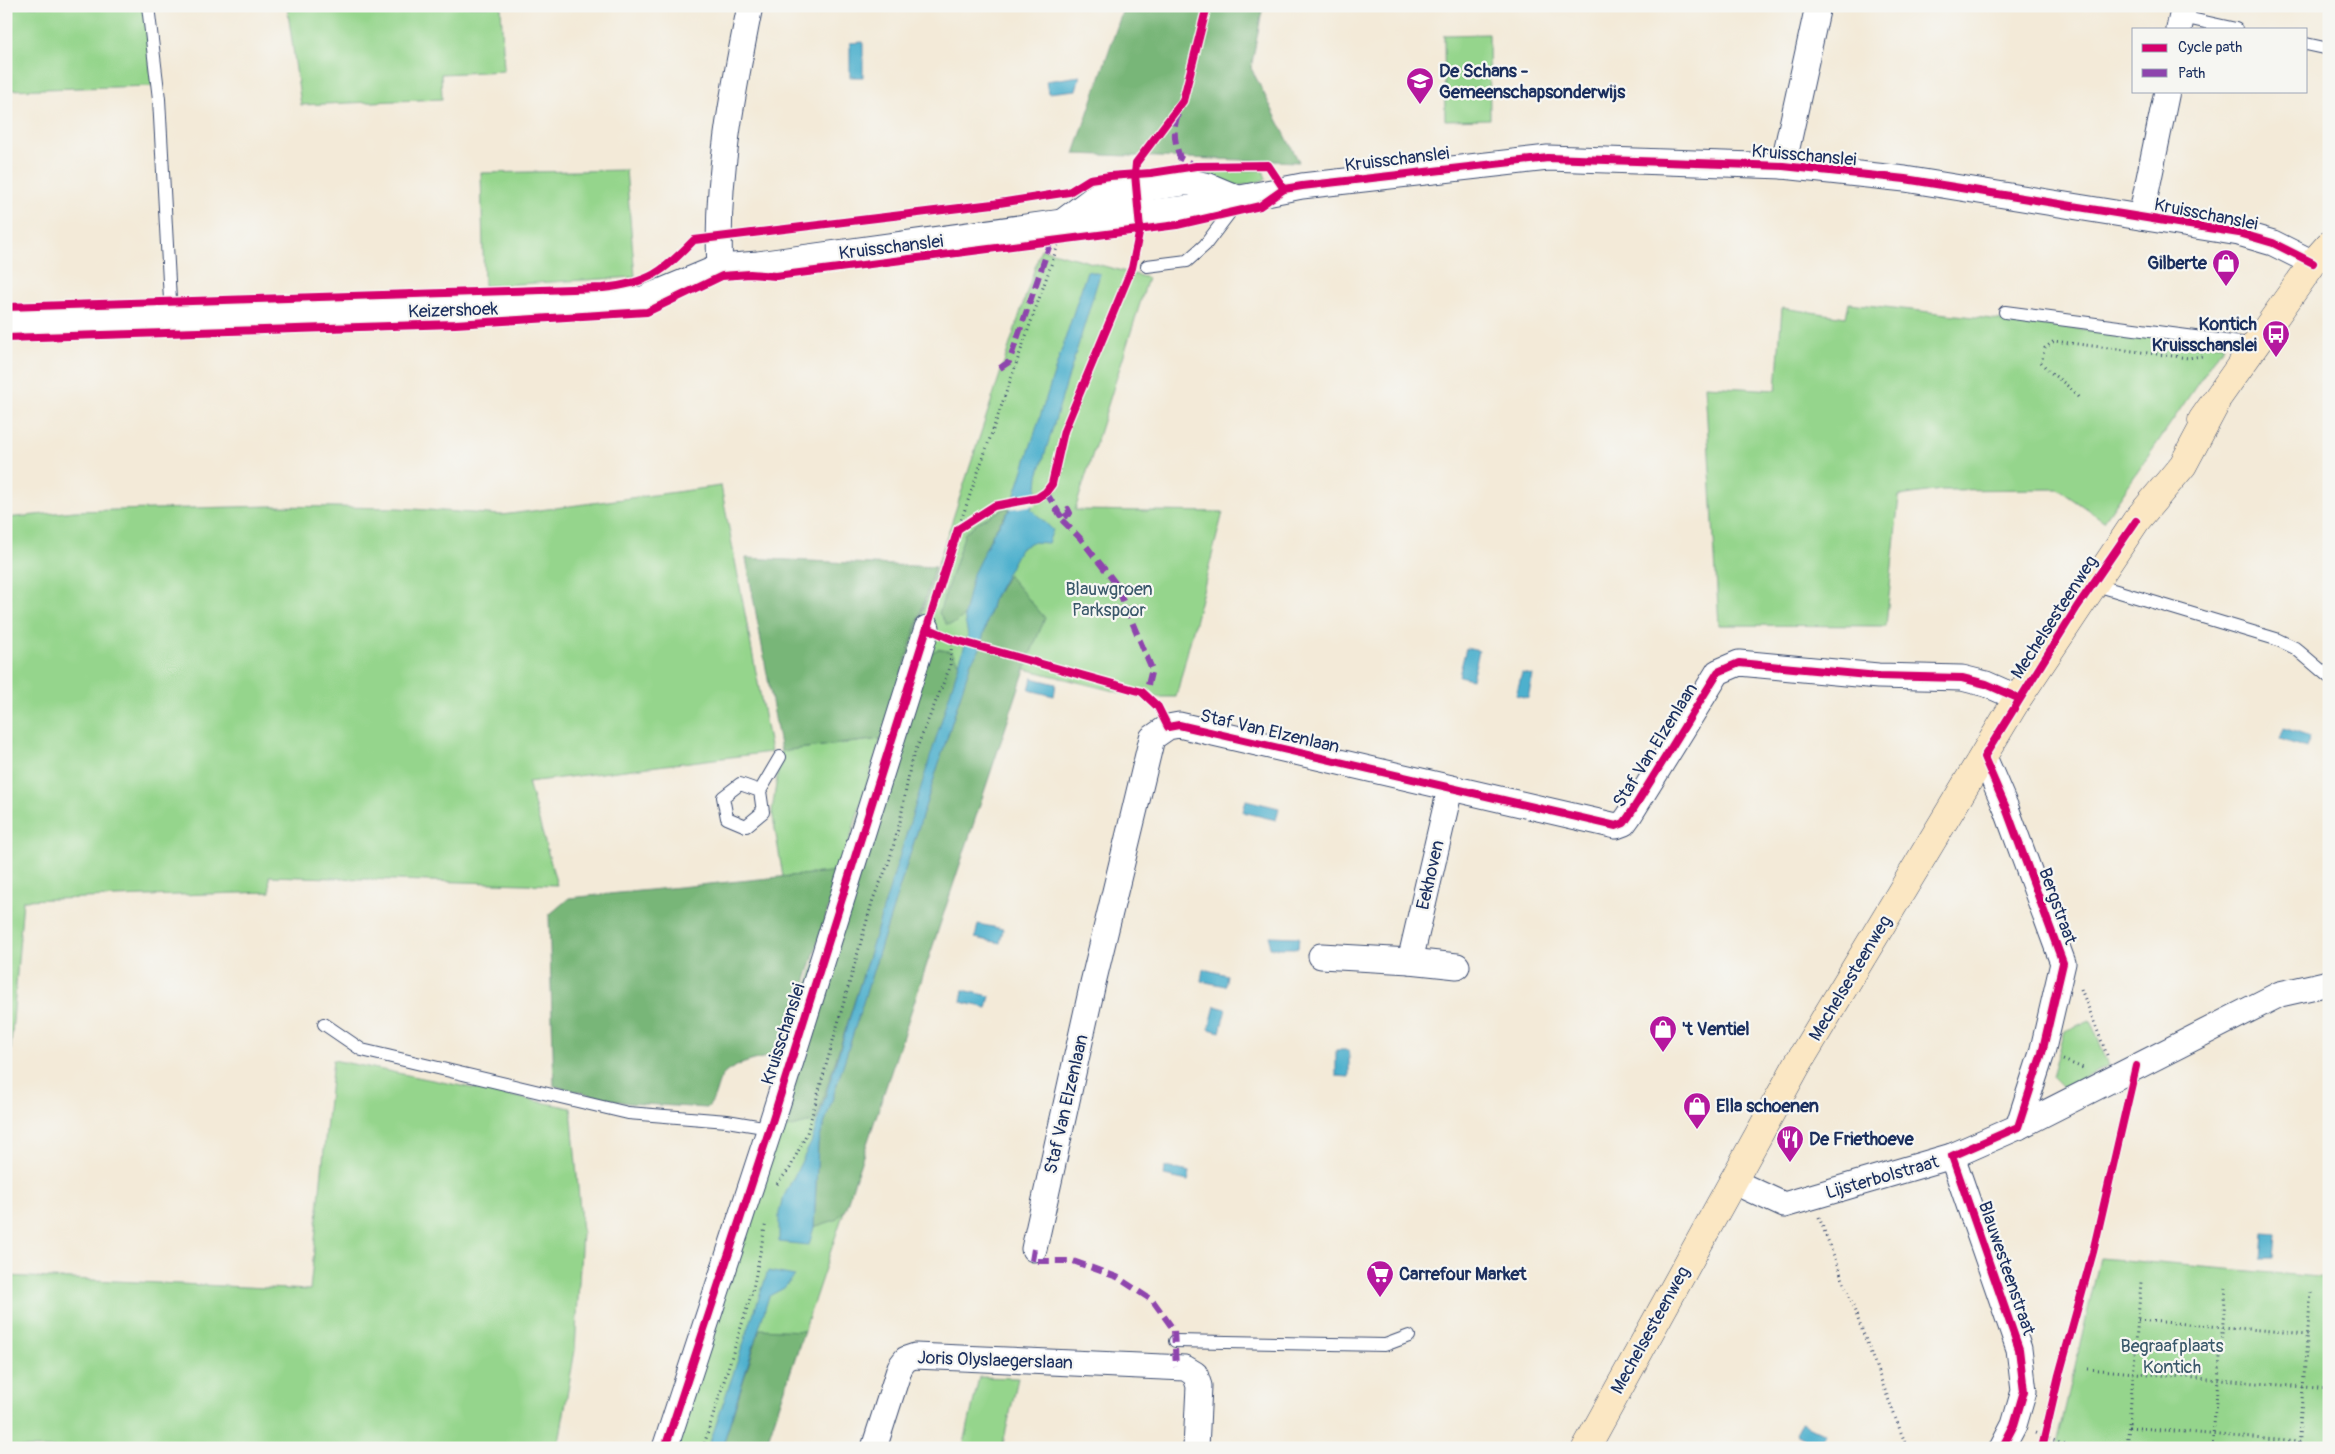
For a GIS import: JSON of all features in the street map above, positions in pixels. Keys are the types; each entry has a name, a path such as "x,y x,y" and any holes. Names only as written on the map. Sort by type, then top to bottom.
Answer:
{"street":[{"path":"720,267 718,213 729,126 750,6"},
{"path":"1783,166 1818,6"},
{"path":"2141,217 2166,92"},
{"name":"Kruisschanslei","path":"720,267 1061,235 1302,186 1548,158 1783,166 1905,179 2239,233 2321,254"},
{"name":"Mechelsesteenweg","path":"1586,1448 1796,1065 2018,698 2136,521 2183,465 2215,406 2321,254"},
{"name":"Keizershoek","path":"6,322 582,306 643,299 720,267"},
{"name":"Kruisschanslei","path":"664,1448 770,1128 927,628"},
{"name":"Staf Van Elzenlaan","path":"1034,1249 1093,983 1152,738 1168,727 1179,725 1616,826 1624,823 1718,672 1739,663 1878,676 1962,678 1986,684 2018,698"},
{"name":"Bergstraat","path":"1984,757 2006,808 2062,963 2042,1053 2018,1127"},
{"name":"Eekhoven","path":"1410,961 1450,789"},
{"path":"1321,956 1410,961 1457,966"},
{"name":"Lijsterbolstraat","path":"1732,1181 1784,1205 1952,1156 2018,1127 2280,994 2329,983"},
{"name":"Blauwesteenstraat","path":"1952,1156 2019,1349 2024,1391 2014,1425 2002,1448"},
{"name":"Joris Olyslaegerslaan","path":"874,1448 900,1367 911,1356 1176,1367 1191,1370 1195,1374 1199,1386 1196,1448"}],"lane":[{"path":"148,6 160,99 171,318"},
{"path":"2182,17 2232,28"},
{"path":"2308,44 2329,49"},
{"path":"1146,266 1187,261 1205,245 1240,199"},
{"path":"2005,312 2256,345"},
{"path":"2093,584 2276,639 2296,648 2329,677"},
{"path":"760,792 780,757"},
{"path":"324,1024 362,1050 628,1113 727,1121 770,1128"},
{"path":"1175,1340 1385,1345 1409,1336"}],"path":[{"path":"958,529 1061,235"},
{"path":"2078,397 2070,386 2051,375 2041,362 2044,348 2054,341 2188,358 2206,356"},
{"path":"775,1186 790,1168 807,1133 873,899 889,862 900,822 911,762 950,667 952,639"},
{"path":"2062,963 2082,990 2109,1060 2107,1060"},
{"path":"2042,1053 2088,1070"},
{"path":"1812,1197 1907,1448"},
{"path":"703,1448 753,1289 761,1253"},
{"path":"2127,1448 2141,1282"},
{"path":"2212,1448 2226,1288"},
{"path":"2298,1448 2311,1292"},
{"path":"2138,1320 2308,1334"},
{"path":"2088,1369 2329,1389"},
{"path":"2128,1427 2299,1442"},
{"path":"2042,1448 2047,1428"},
{"path":"2045,1437 2072,1448"}],"green space":[{"path":"6,6 144,6 152,86 6,90"},
{"path":"287,6 501,6 504,71 441,74 442,99 301,105"},
{"path":"1124,6 1263,6 1251,68 1299,162 1074,154"},
{"path":"1489,34 1490,119 1445,120 1444,35"},
{"path":"626,170 635,277 484,286 481,173"},
{"path":"1263,170 1266,179 1247,185 1226,183 1201,172"},
{"name":"Blauwgroen Parkspoor","path":"1041,249 1148,278 1075,510 1223,512 1176,697 1138,697 1025,669 765,1448 666,1448 919,622"},
{"path":"1849,303 2224,345 2104,521 2058,489 1941,490 1899,496 1886,626 1719,625 1705,386 1776,390 1782,308 1846,317"},
{"path":"721,486 771,752 528,782 557,885 269,876 270,892 23,900 6,1106 6,518 75,511 272,506 398,508 502,515"},
{"path":"1006,508 1010,510 994,532 981,560 964,616 955,623 947,625 939,613 965,533 978,522"},
{"path":"746,558 935,567 881,739 781,751"},
{"path":"1008,575 1045,618 1029,657 845,1210 835,1220 814,1227 818,1144 971,662 979,650 993,600"},
{"path":"938,649 952,652 959,664 926,778 816,1121 787,1128 781,1125 929,654"},
{"path":"881,739 840,871 783,877 772,811 781,751"},
{"path":"840,871 783,1054 748,1062 731,1069 720,1080 714,1098 707,1108 627,1103 554,1086 549,915 569,898"},
{"path":"2090,1020 2109,1065 2063,1088 2052,1077 2065,1031"},
{"path":"333,1060 571,1108 582,1232 575,1350 558,1448 6,1448 6,1276 310,1290"},
{"name":"Begraafplaats Kontich","path":"2100,1258 2329,1278 2329,1448 2056,1448"},
{"path":"760,1329 804,1331 765,1448 722,1448"},
{"path":"979,1377 1018,1378 1002,1448 963,1448"}],"water":[{"path":"863,42 863,77 850,77 850,43"},
{"path":"1080,76 1076,90 1048,93 1046,81"},
{"path":"1087,271 1100,274 1038,476 1036,496 1031,509 1053,530 1048,543 1032,542 1020,549 993,600 979,651 971,662 818,1144 814,1227 809,1245 779,1242 779,1213 782,1200 811,1143 968,635 964,616 973,574 994,532 1010,510"},
{"path":"1466,648 1479,651 1472,679 1459,676"},
{"path":"1522,673 1533,675 1528,698 1516,695"},
{"path":"1032,678 1056,684 1054,696 1029,690"},
{"path":"2284,728 2310,737 2306,748 2280,739"},
{"path":"1246,800 1279,808 1276,820 1243,812"},
{"path":"978,924 1003,929 1000,943 975,938"},
{"path":"1270,936 1299,937 1298,948 1269,948"},
{"path":"1203,969 1227,975 1225,986 1201,981"},
{"path":"963,990 990,996 987,1008 961,1002"},
{"path":"1215,1006 1226,1009 1220,1032 1209,1029"},
{"path":"1336,1050 1349,1050 1349,1077 1336,1076"},
{"path":"1165,1167 1190,1172 1188,1181 1164,1176"},
{"path":"2264,1233 2275,1234 2273,1259 2262,1259"},
{"path":"768,1271 795,1276 784,1288 769,1296 722,1448 708,1448"},
{"path":"1802,1423 1825,1434 1819,1446 1796,1434"}],"pier":[{"path":"1037,495 1035,505 1010,509 1011,499"}],"marked path":[{"path":"1178,114 1175,136 1180,158 1196,166"},
{"path":"1000,368 1009,362 1051,241"},
{"path":"1046,492 1060,515 1068,509 1070,513 1061,519 1080,538 1116,584 1152,669 1147,689 1142,692"},
{"path":"1034,1249 1032,1261 1073,1261 1117,1277 1153,1301 1174,1330 1176,1367"}],"cycle path":[{"path":"665,1448 770,1128 958,529 994,506 1037,498 1046,492 1052,484 1064,431 1132,268 1140,229 1135,174 1136,163 1183,101 1207,6"},
{"path":"6,338 455,324 647,312 722,276 750,274 776,276 1177,225 1260,206 1284,189 1548,158 1783,166 1905,179 2239,233 2273,243 2313,263"},
{"path":"6,307 603,288 632,283 654,274 673,261 694,240 993,204 1069,192 1090,179 1110,176 1151,173 1196,166 1268,165 1284,189"},
{"path":"2002,1448 2014,1425 2024,1391 2019,1349 1952,1156 2018,1127 2042,1053 2063,963 2006,808 1984,757 2077,607 2136,521"},
{"path":"927,628 952,639 1142,692 1158,707 1168,727 1179,725 1616,826 1624,823 1629,816 1718,672 1739,663 1878,676 1962,678 1986,684 2018,698"},
{"path":"2042,1448 2059,1375 2093,1252 2136,1066"}],"place":[{"name":"De Schans - Gemeenschapsonderwijs","path":"1420,105"},
{"name":"Gilberte","path":"2226,287"},
{"name":"Kontich Kruisschanslei","path":"2276,358"},
{"name":"'t Ventiel","path":"1663,1053"},
{"name":"Ella schoenen","path":"1697,1130"},
{"name":"De Friethoeve","path":"1790,1163"},
{"name":"Carrefour Market","path":"1380,1298"}]}
